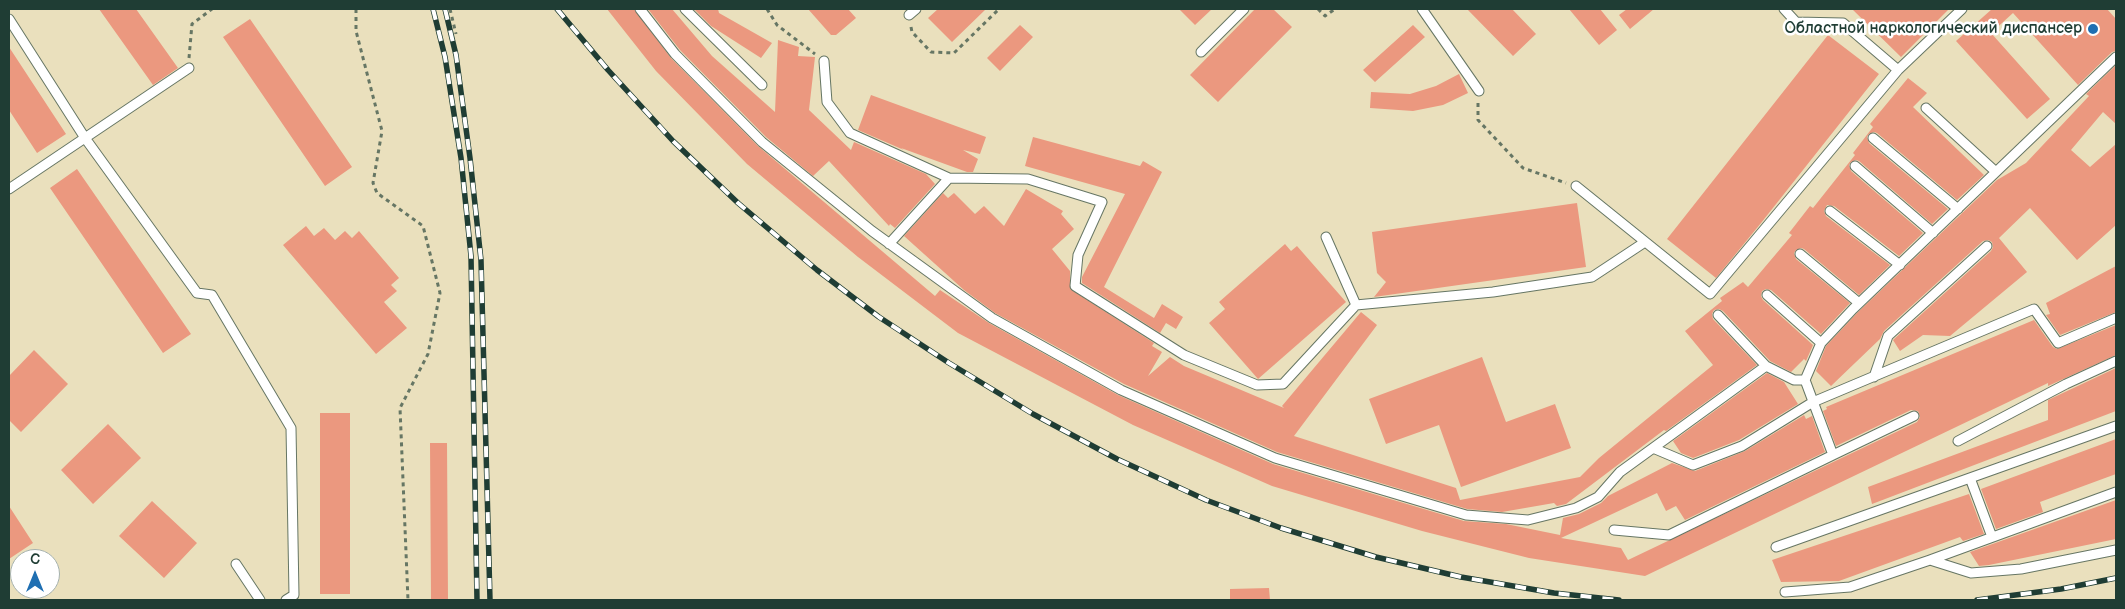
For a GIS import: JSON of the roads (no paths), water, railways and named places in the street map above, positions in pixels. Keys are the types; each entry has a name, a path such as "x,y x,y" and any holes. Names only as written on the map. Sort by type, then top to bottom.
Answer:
{"lane":[{"path":"640,9 675,54 762,142 889,244 992,318 1121,390 1275,458 1466,515 1528,520 1576,508 1598,497 1620,472 1766,366"},
{"path":"685,9 762,85"},
{"path":"1201,52 1244,9"},
{"path":"1422,9 1479,91"},
{"path":"1784,9 1796,22 1843,23 1898,70"},
{"path":"1576,186 1710,294 1898,70 1962,9"},
{"path":"9,19 85,138 197,293 212,295 291,428 294,595 286,600"},
{"path":"1833,455 1805,380 1821,343 1859,303 2116,57"},
{"path":"824,62 828,102 850,133 949,178 1028,179 1102,202 1078,255 1075,286 1184,355 1257,385 1284,384 1356,305 1492,292 1592,277 1645,242"},
{"path":"9,188 189,68"},
{"path":"1926,108 1996,172"},
{"path":"1873,138 1958,209"},
{"path":"1855,166 1933,233"},
{"path":"889,244 949,178"},
{"path":"1830,211 1900,265"},
{"path":"1326,237 1356,305"},
{"path":"1874,377 1888,336 1987,246"},
{"path":"1800,254 1859,303"},
{"path":"1768,294 1821,343"},
{"path":"1653,448 1693,465 1742,446 1814,402 2034,309 2058,343 2116,318"},
{"path":"1718,315 1766,366 1794,380 1805,380"},
{"path":"1958,441 2066,384 2116,361"},
{"path":"1614,530 1668,535 1914,416"},
{"path":"1776,547 2116,426"},
{"path":"1970,478 1992,537"},
{"path":"1785,592 1850,587 2116,492"},
{"path":"1930,560 1971,573 2021,569 2116,550"},
{"path":"236,564 260,600"}],"railway":[{"path":"433,9 445,57 461,158 471,256 477,600"},
{"path":"445,9 456,55 481,260 490,600"},
{"path":"557,9 608,70 673,141 738,203 817,270 879,317 949,363 1033,414 1117,459 1206,500 1281,528 1376,557 1461,577 1554,593 1619,600"},
{"path":"1977,600 2061,589 2116,578"}],"place":[{"name":"Областной наркологический диспансер","path":"2093,29"}]}
